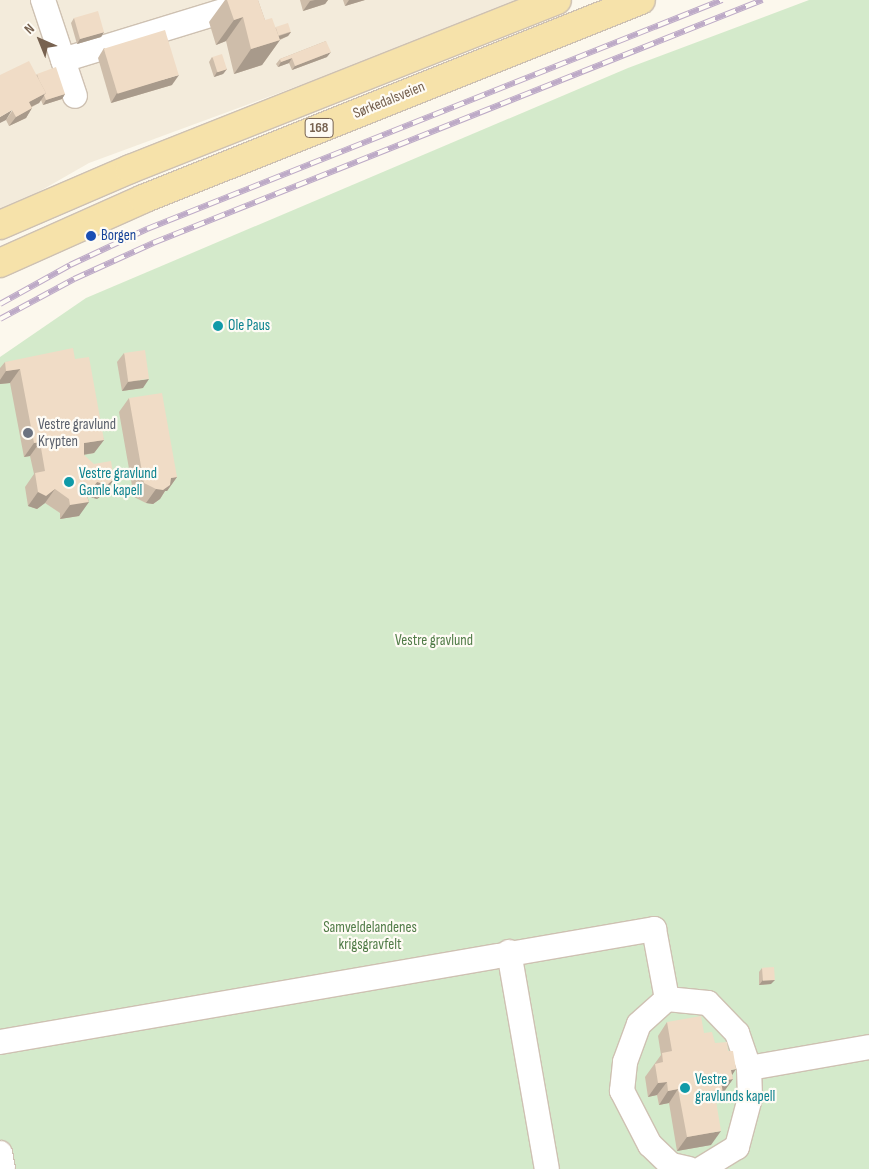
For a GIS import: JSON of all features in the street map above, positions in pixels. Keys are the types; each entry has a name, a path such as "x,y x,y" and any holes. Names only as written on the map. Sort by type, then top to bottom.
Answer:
{"main road":[{"name":"Sørkedalsveien","path":"0,226 122,172 557,0"},
{"name":"Sørkedalsveien","path":"0,262 152,196 642,0"}],"street":[{"path":"43,0 75,96"},
{"path":"63,60 236,7 247,13 252,26"},
{"path":"0,1042 332,987 509,952 654,929 667,999"},
{"path":"509,952 547,1169"},
{"path":"689,1169 670,1165 650,1145 622,1091 625,1062 639,1024 667,999 708,1003 737,1033 749,1068 750,1098 737,1147 701,1169"},
{"path":"749,1068 869,1047"},
{"path":"0,1154 3,1169"}],"shaded area":[{"path":"0,0 531,0 89,163 0,214"}],"green space":[{"name":"Vestre gravlund","path":"809,0 869,0 869,1169 0,1169 0,357 86,298 628,68"}],"building":[{"path":"227,0 258,0 265,20 272,18 280,40 251,49 243,17 234,20"},
{"path":"98,11 104,32 80,39 74,18"},
{"path":"288,23 291,32 278,36 276,27"},
{"path":"165,30 179,75 118,94 104,49"},
{"path":"326,41 331,52 295,66 292,58 281,62 280,59"},
{"path":"222,54 227,69 217,72 212,57"},
{"path":"29,61 46,93 29,102 32,108 16,117 12,110 0,117 0,75"},
{"path":"56,67 65,94 46,100 44,95 46,93 37,74"},
{"path":"73,348 75,359 89,357 104,440 84,443 84,455 94,464 111,461 114,479 107,485 97,482 87,496 89,502 70,505 69,499 55,489 46,496 38,492 35,473 45,471 40,442 34,443 20,369 6,371 5,362"},
{"path":"145,350 149,379 128,382 124,353"},
{"path":"162,393 177,477 171,478 170,485 163,490 144,483 129,398"},
{"path":"774,967 775,980 763,981 762,968"},
{"name":"Vestre gravlunds kapell","path":"701,1016 704,1033 712,1032 715,1043 727,1042 728,1051 733,1051 736,1069 731,1070 733,1079 721,1081 723,1093 715,1095 721,1131 687,1137 678,1089 668,1091 667,1082 658,1083 655,1064 663,1062 662,1053 672,1051 667,1022"}],"railway":[{"path":"0,304 70,265 147,229 722,0"},
{"path":"0,319 74,279 153,243 762,0"}],"place":[{"name":"Borgen","path":"91,236"},
{"name":"Ole Paus","path":"218,326"},
{"name":"Vestre gravlund Krypten","path":"28,433"},
{"name":"Vestre gravlund Gamle kapell","path":"69,482"},
{"name":"Vestre gravlunds kapell","path":"685,1088"}],"park label":[{"name":"Samveldelandenes krigsgravfelt","path":"370,936"}]}
